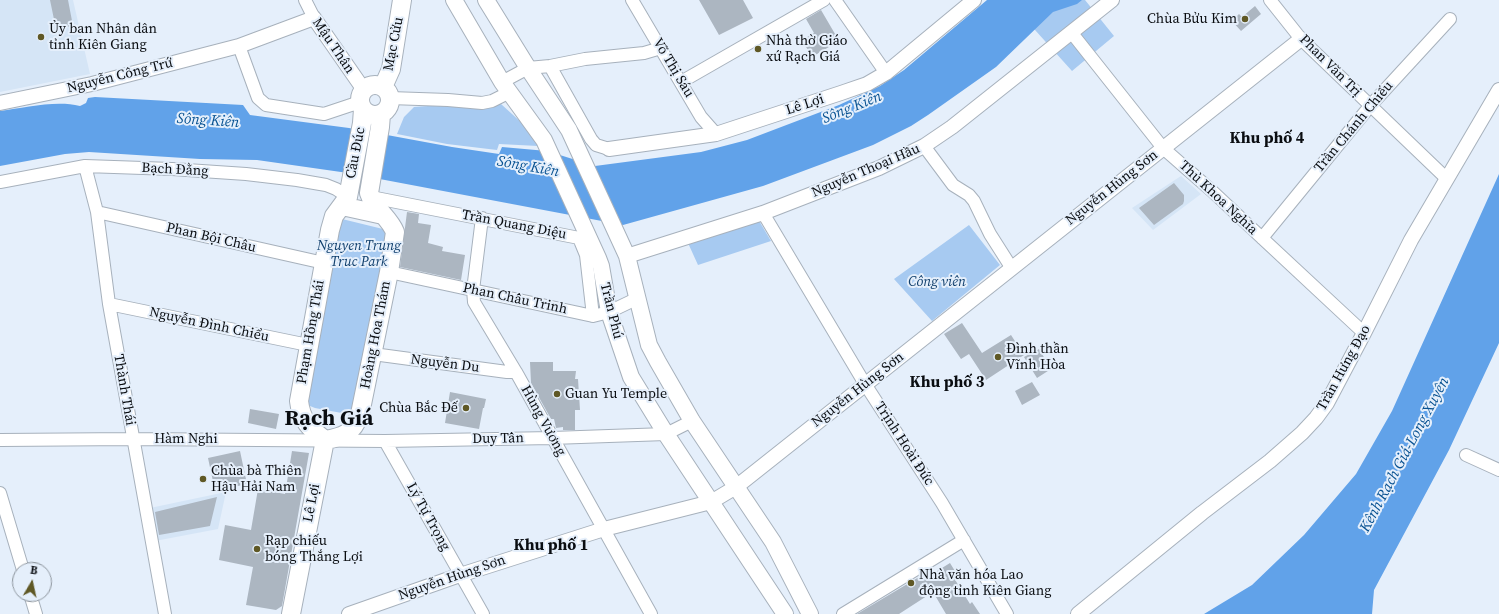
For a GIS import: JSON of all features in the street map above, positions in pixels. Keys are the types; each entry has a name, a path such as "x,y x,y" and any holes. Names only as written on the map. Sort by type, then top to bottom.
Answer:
{"main road":[{"name":"Mạc Cửu","path":"381,121 389,106 387,92 402,0"},
{"name":"Trần Phú","path":"454,0 506,87 544,140 601,266 609,312 631,377 666,434 785,614"},
{"name":"Trần Phú","path":"486,0 528,68 570,130 625,249 650,345 692,421 773,542 810,614"},
{"path":"381,121 377,115 370,114 362,106 371,86 379,86 387,92"},
{"name":"Cầu Đúc","path":"345,201 362,106"},
{"name":"Cầu Đúc","path":"370,195 381,121"},
{"name":"Hoàng Hoa Thám","path":"325,440 346,434 352,430 357,423 373,354 389,272 395,232 393,226 383,215 370,195"},
{"path":"345,201 383,215"},
{"name":"Phạm Hồng Thái","path":"325,440 306,424 300,412 299,401 308,345 332,222 345,201"},
{"name":"Lê Lợi","path":"291,614 325,440"}],"street":[{"name":"Mậu Thân","path":"305,0 362,106"},
{"name":"Võ Thị Sáu","path":"632,0 701,117 716,134"},
{"path":"681,82 824,0"},
{"path":"835,0 886,73"},
{"name":"Lê Lợi","path":"609,149 716,134 867,84 886,73 974,0"},
{"name":"Nguyễn Thoại Hầu","path":"625,249 764,214 878,168 924,146 952,127 1112,0"},
{"name":"Phan Văn Trị","path":"1270,0 1301,39 1446,178"},
{"name":"Nguyễn Công Trứ","path":"0,102 92,84 239,46 314,18"},
{"name":"Trần Chánh Chiếu","path":"1262,238 1370,106 1450,19"},
{"name":"Thủ Khoa Nghĩa","path":"1071,32 1163,148 1212,191 1364,333"},
{"name":"Nguyễn Hùng Sơn","path":"349,614 460,575 604,529 711,502 736,487 1011,267 1301,39"},
{"path":"239,46 258,98 266,105 324,114 362,106"},
{"path":"387,92 482,103 492,101 528,68 644,53 661,48"},
{"path":"550,66 591,139 596,145 609,149"},
{"name":"Trần Hưng Đạo","path":"1078,614 1202,513 1270,461 1302,433 1327,403 1411,240 1499,90"},
{"path":"924,146 953,185 974,201 990,234 1011,267"},
{"name":"Bạch Đằng","path":"0,182 85,166 172,169 273,176 326,185 336,188 345,201"},
{"name":"Thành Thái","path":"85,166 98,212 109,304 165,614"},
{"name":"Trần Quang Diệu","path":"370,195 579,238 586,255 594,316"},
{"name":"Phan Bội Châu","path":"98,212 324,263"},
{"name":"Trịnh Hoài Đức","path":"764,214 865,384 942,503 1007,614"},
{"name":"Hùng Vương","path":"482,218 472,296 474,302 516,372 651,614"},
{"name":"Phan Châu Trinh","path":"389,272 594,316 609,312 638,298"},
{"name":"Nguyễn Đình Chiểu","path":"109,304 308,345"},
{"name":"Nguyễn Du","path":"373,354 516,372"},
{"name":"Duy Tân","path":"325,440 385,441 666,434 692,421"},
{"name":"Hàm Nghi","path":"0,440 325,440"},
{"name":"Lý Tự Trọng","path":"385,441 483,614"},
{"path":"1466,455 1499,470"},
{"path":"0,493 21,562"},
{"path":"843,614 964,540"},
{"path":"32,602 36,614"}],"shaded area":[{"name":"Ủy ban Nhân dân tỉnh Kiên Giang","path":"0,0 73,0 90,74 0,92"},
{"path":"1181,176 1201,194 1153,230 1132,208"},
{"path":"226,492 218,529 155,541 150,508"}],"green space":[{"path":"1054,0 1085,0 1114,36 1072,71 1026,20"},
{"path":"501,104 534,134 538,146 499,144 497,150 447,144 397,134 404,117 414,107 441,105 472,107"},
{"name":"Nguyen Trung Truc Park","path":"342,219 390,232 354,414 315,408 306,402 335,225"},
{"path":"758,219 771,241 698,265 688,243"},
{"name":"Công viên","path":"969,225 1000,265 932,321 894,279"}],"water":[{"name":"Sông Kiên","path":"987,0 1082,0 1077,4 1053,12 996,67 928,115 911,126 873,145 763,186 623,225 348,173 257,160 200,159 89,152 65,154 0,166 0,111 50,104 70,104 80,106 86,103 88,98 95,97 243,105 250,115 349,128 499,154 502,147 547,151 595,166 701,152 747,140 839,105 880,86 904,70"},
{"name":"Kênh Rạch Giá-Long Xuyên","path":"1499,174 1499,343 1449,450 1374,590 1372,614 1204,614 1252,585 1304,535 1356,474 1392,411"}],"building":[{"path":"50,0 68,0 73,26 56,29"},
{"path":"699,0 743,0 753,18 719,35"},
{"name":"Chùa Bửu Kim","path":"1255,6 1261,14 1241,31 1232,21 1239,14 1242,17"},
{"path":"821,10 838,39 828,45 829,47 812,57 802,40 814,33 806,19"},
{"path":"1174,183 1184,195 1183,204 1154,225 1139,208"},
{"path":"407,212 419,214 418,223 431,225 428,243 443,247 442,251 465,255 461,280 400,267"},
{"name":"Đình thần Vĩnh Hòa","path":"962,323 982,353 1011,335 1024,355 986,380 969,354 961,359 944,334"},
{"path":"1039,349 1051,369 1037,378 1024,357"},
{"name":"Guan Yu Temple","path":"530,362 553,362 553,371 576,371 575,379 578,379 580,410 575,410 575,430 563,430 563,427 556,428 554,419 551,419 531,383"},
{"path":"1032,382 1040,395 1022,405 1015,391"},
{"path":"450,392 486,399 479,429 445,423"},
{"path":"250,409 279,414 276,429 248,423"},
{"path":"240,451 247,484 215,491 208,458"},
{"path":"292,451 309,453 282,606 276,610 246,605 253,567 219,560 225,525 251,530 258,489 285,494"},
{"path":"217,497 210,526 159,535 155,512"},
{"path":"950,563 958,576 954,578 970,604 972,602 980,614 946,614 933,592 899,614 857,614 919,577 921,581"}],"place":[{"name":"Chùa Bửu Kim","path":"1245,19"},
{"name":"Ủy ban Nhân dân tỉnh Kiên Giang","path":"41,37"},
{"name":"Nhà thờ Giáo xứ Rạch Giá","path":"758,49"},
{"name":"Đình thần Vĩnh Hòa","path":"998,357"},
{"name":"Guan Yu Temple","path":"557,394"},
{"name":"Chùa Bắc Đế","path":"466,408"},
{"name":"Chùa bà Thiên Hậu Hải Nam","path":"203,479"},
{"name":"Rạp chiếu bóng Thắng Lợi","path":"257,549"},
{"name":"Nhà văn hóa Lao động tỉnh Kiên Giang","path":"911,583"}],"district":[{"name":"Khu phố 4","path":"1267,139"},
{"name":"Khu phố 3","path":"947,383"},
{"name":"Rạch Giá","path":"329,419"},
{"name":"Khu phố 1","path":"551,546"}]}
